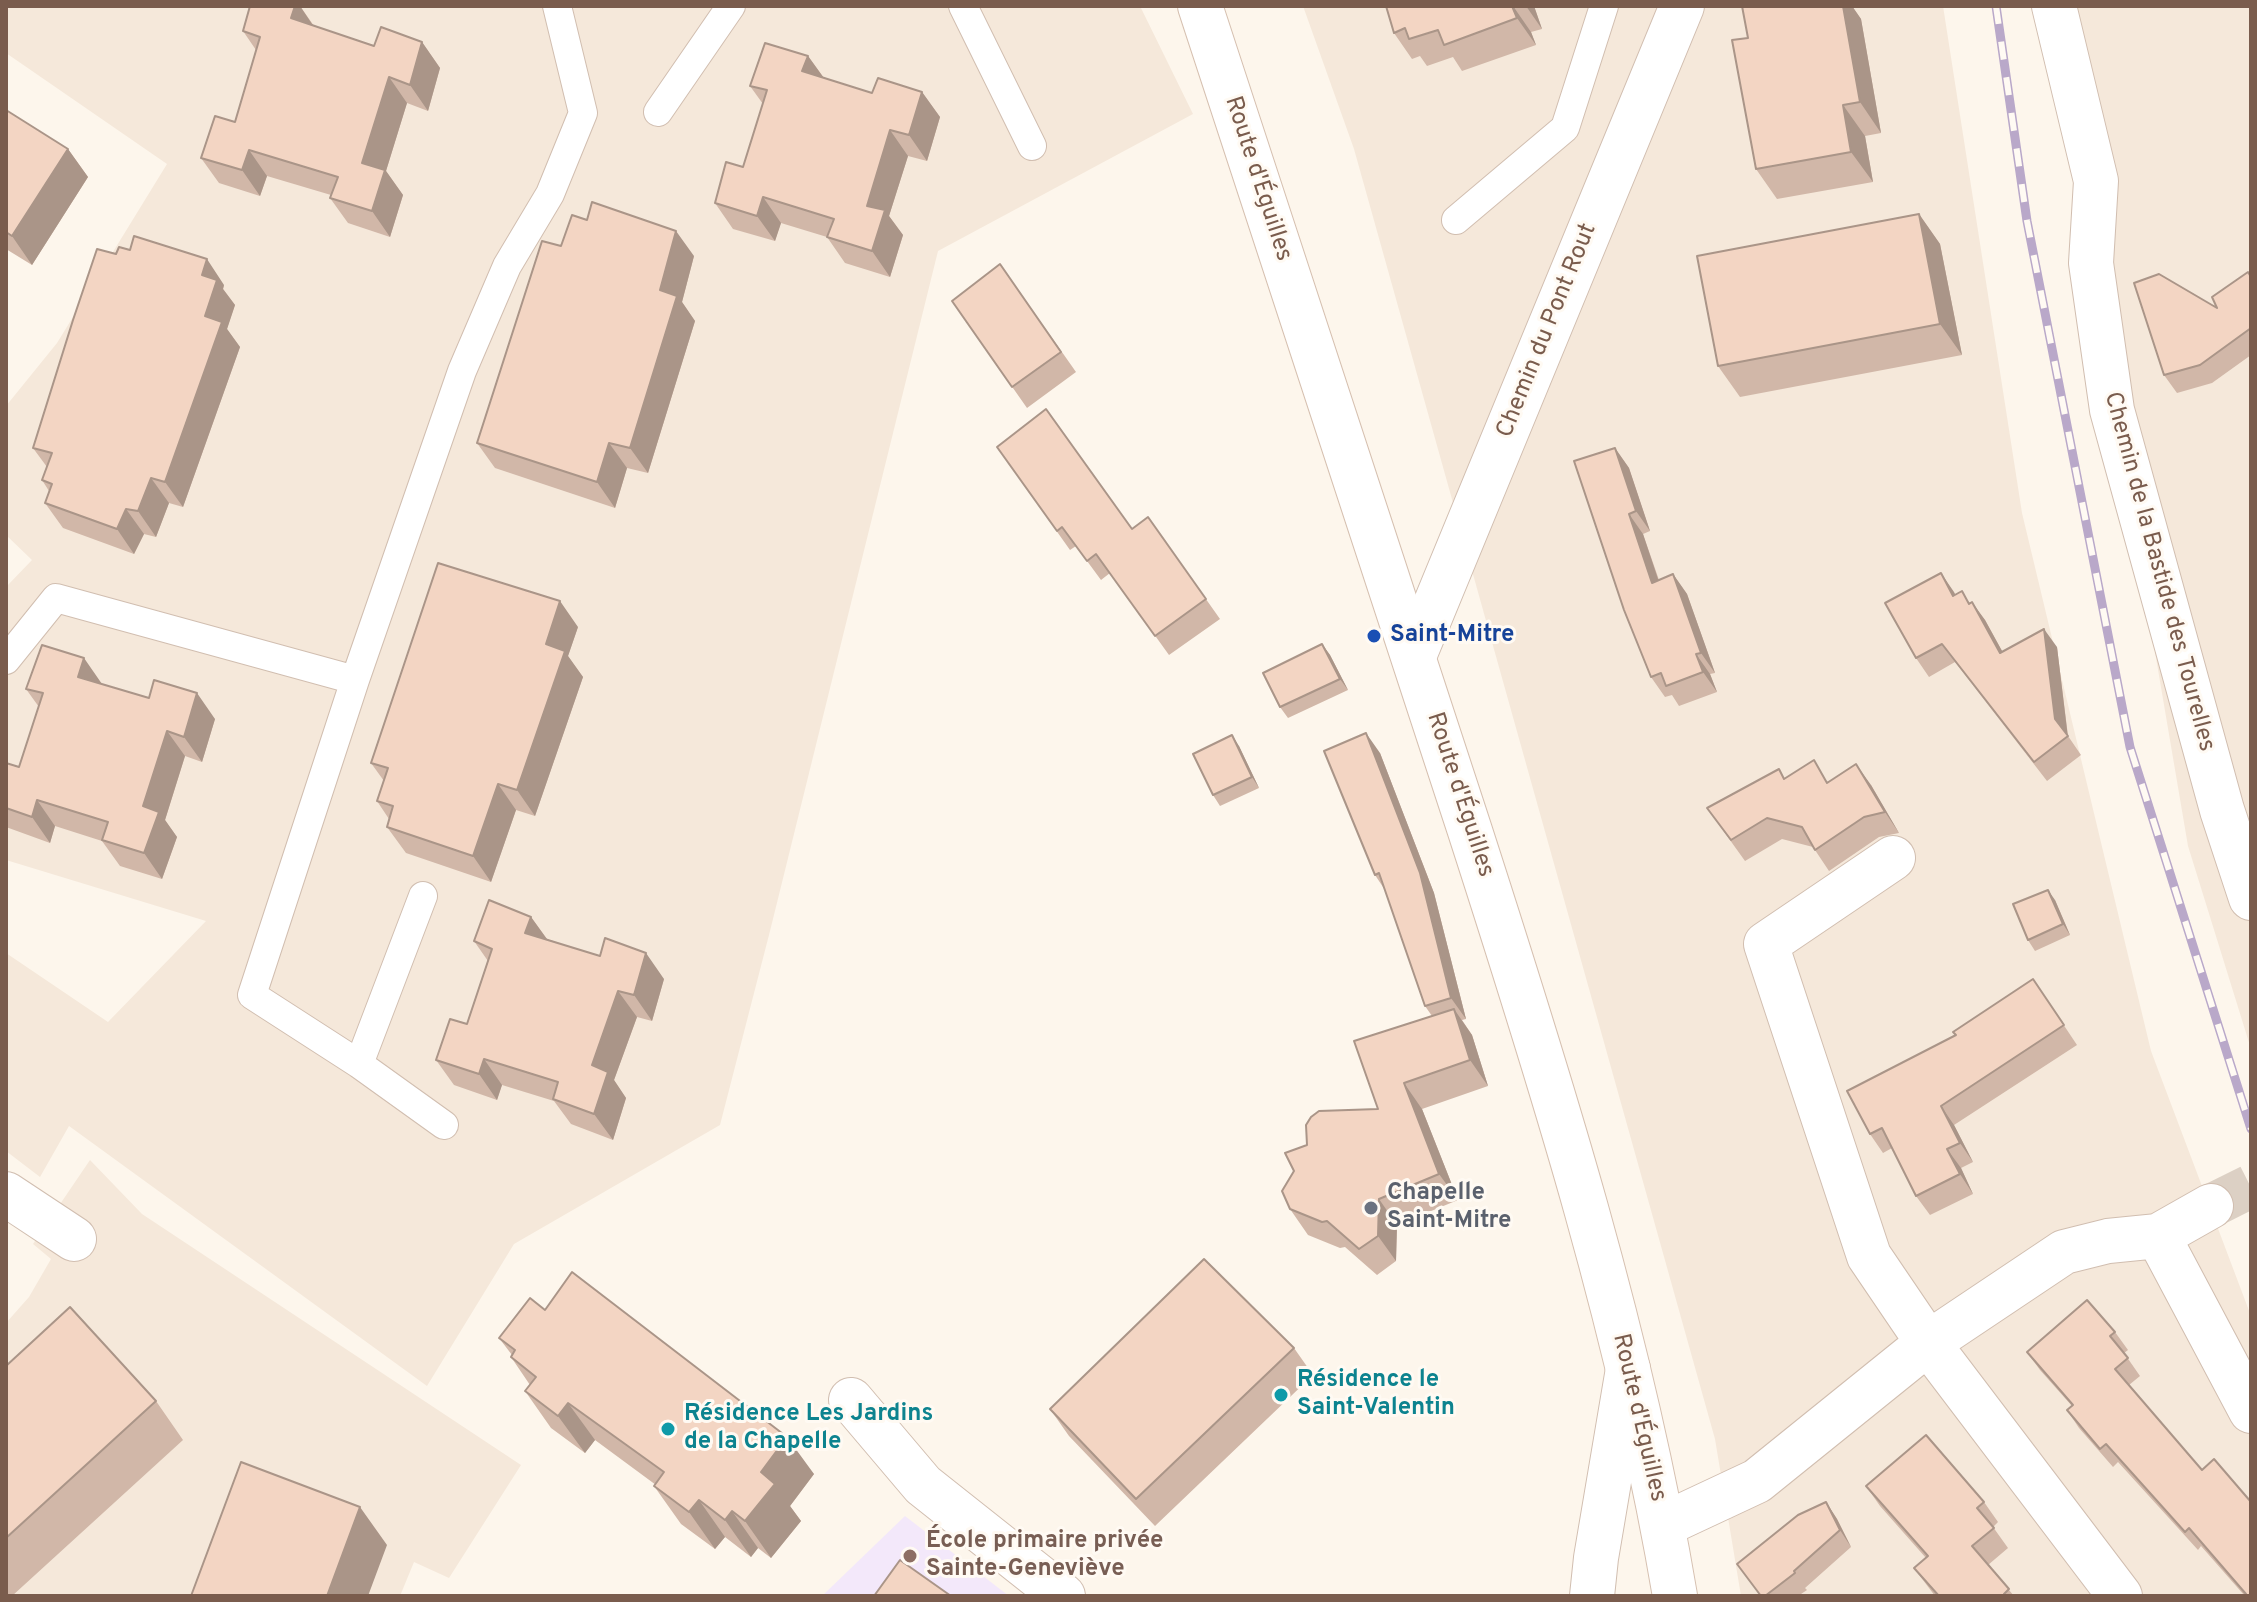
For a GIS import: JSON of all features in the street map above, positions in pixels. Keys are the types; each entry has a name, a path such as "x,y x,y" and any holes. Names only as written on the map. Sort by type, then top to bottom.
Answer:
{"street":[{"name":"Route d'Éguilles","path":"1200,6 1543,1057 1628,1369 1663,1525 1675,1596"},
{"name":"Chemin du Pont Rout","path":"1414,656 1682,6"},
{"name":"Chemin de la Bastide des Tourelles","path":"2054,6 2096,181 2091,263 2112,410 2222,810 2251,898"},
{"path":"1893,858 1766,944 1869,1256 1928,1343 2120,1596"},
{"path":"6,1194 74,1239"},
{"path":"1663,1525 1757,1481 1928,1343 2064,1252 2108,1241 2158,1236 2211,1206"},
{"path":"2158,1236 2251,1411"},
{"path":"1592,1596 1628,1369"},
{"path":"851,1400 923,1485 1063,1596"}],"lane":[{"path":"444,1125 359,1064 252,995 355,680 462,371 507,266 550,194 583,113 557,6"},
{"path":"658,112 731,6"},
{"path":"963,6 1032,146"},
{"path":"1456,220 1565,128 1604,6"},
{"path":"6,660 56,598 355,680"},
{"path":"359,1064 423,896"}],"shaded area":[{"path":"6,6 1140,6 1193,114 938,251 720,1125 514,1244 427,1386 69,1126 40,1177 6,1151 6,953 108,1022 206,921 6,860 6,587 32,560 6,535 6,406 57,343 167,164 6,53"},
{"path":"1303,6 1943,6 2022,513 2151,1051 2251,1316 2251,1596 1741,1596 1715,1439 1354,149"},
{"path":"2066,6 2251,6 2251,1049 2188,846 2071,158"},
{"path":"90,1160 142,1214 521,1465 449,1578 414,1562 400,1596 6,1596 6,1323 29,1297 51,1259 33,1244"},
{"name":"École primaire privée Sainte-Geneviève","path":"905,1516 1009,1596 822,1596"}],"building":[{"path":"250,6 295,6 291,18 374,46 381,27 422,42 410,85 389,77 362,163 385,170 372,211 330,198 338,177 249,150 242,170 201,158 215,116 235,122 260,37 243,31"},
{"path":"1386,6 1512,6 1517,18 1444,45 1438,30 1409,39 1405,28 1394,33"},
{"path":"1742,6 1843,6 1860,102 1843,105 1851,152 1756,169 1732,40 1748,38"},
{"path":"765,43 808,56 802,71 872,93 878,78 922,92 909,135 890,130 867,206 885,210 872,251 827,237 834,219 763,197 757,216 715,203 726,162 743,167 767,90 750,86"},
{"path":"6,110 68,149 12,236 6,232"},
{"path":"592,202 676,231 660,290 677,296 630,448 609,443 597,482 477,443 542,241 561,246 572,215 587,220"},
{"path":"1919,214 1940,324 1718,366 1697,256"},
{"path":"134,236 207,259 202,275 217,280 205,316 222,322 165,482 151,478 138,511 126,509 117,529 45,503 52,484 42,480 52,453 33,448 97,249 116,254 119,247 130,250"},
{"path":"1000,264 1061,352 1012,387 952,301"},
{"path":"2248,272 2251,277 2251,328 2200,365 2164,375 2134,283 2159,274 2217,308 2212,297"},
{"path":"1046,409 1132,529 1148,517 1206,599 1155,636 1096,554 1087,561 1062,527 1057,531 997,447"},
{"path":"1615,448 1636,511 1629,514 1652,583 1673,574 1701,653 1696,654 1703,672 1666,686 1661,673 1651,677 1624,610 1574,461"},
{"path":"438,563 560,601 546,644 565,651 517,790 498,784 473,856 387,827 393,806 377,801 388,768 371,763"},
{"path":"1941,573 1953,596 1962,591 1969,604 1972,602 2000,653 2044,629 2055,719 2068,736 2034,762 1942,644 1916,658 1885,603"},
{"path":"1322,644 1340,679 1280,707 1263,673"},
{"path":"42,645 84,658 78,677 149,698 154,680 197,693 184,737 167,731 143,806 159,812 144,853 102,840 108,822 37,800 32,817 6,808 6,763 19,767 43,693 26,689"},
{"path":"1366,733 1420,873 1451,998 1425,1006 1379,873 1375,875 1324,751"},
{"path":"1232,735 1252,777 1213,795 1193,754"},
{"path":"1814,760 1827,783 1856,764 1885,812 1864,817 1815,850 1802,827 1767,818 1731,840 1707,808 1779,769 1784,779"},
{"path":"2048,890 2063,924 2028,940 2013,904"},
{"path":"489,900 531,917 525,933 600,956 605,938 646,953 634,995 618,991 592,1065 608,1072 594,1114 553,1099 558,1082 484,1059 479,1074 436,1060 450,1019 467,1024 492,949 474,941"},
{"path":"2033,979 2064,1025 1941,1106 1960,1143 1947,1149 1960,1174 1916,1196 1882,1128 1870,1134 1847,1091 1956,1035 1953,1032"},
{"path":"1454,1009 1470,1060 1404,1083 1439,1174 1379,1199 1378,1236 1359,1249 1327,1221 1322,1222 1290,1209 1282,1191 1294,1171 1285,1153 1307,1145 1306,1125 1311,1117 1319,1111 1378,1109 1354,1041"},
{"path":"1204,1259 1294,1348 1136,1499 1050,1409"},
{"name":"Résidence Les Jardins de la Chapelle","path":"572,1272 787,1437 761,1472 775,1484 745,1521 732,1511 725,1520 699,1500 689,1512 654,1486 664,1472 568,1403 558,1416 525,1391 536,1377 511,1357 515,1350 499,1338 530,1298 545,1310"},
{"path":"2087,1300 2115,1332 2110,1336 2128,1358 2115,1369 2202,1470 2214,1459 2251,1502 2251,1596 2244,1596 2246,1594 2189,1528 2185,1532 2106,1444 2100,1449 2067,1410 2073,1405 2027,1352"},
{"path":"70,1307 156,1401 6,1538 6,1366"},
{"path":"1926,1435 1984,1502 1977,1508 1994,1528 1972,1546 2009,1589 2005,1596 1939,1596 1914,1568 1928,1556 1866,1486"},
{"path":"241,1462 360,1507 327,1596 191,1596"},
{"path":"1826,1502 1840,1530 1795,1573 1761,1596 1737,1564 1798,1515"},
{"path":"900,1560 951,1596 874,1596"}],"tunnel":[{"path":"2211,1206 2251,1186"}],"railway":[{"path":"1996,6 2027,221 2130,747 2251,1129"}],"place":[{"name":"Saint-Mitre","path":"1374,636"},
{"name":"Chapelle Saint-Mitre","path":"1371,1208"},
{"name":"Résidence le Saint-Valentin","path":"1281,1395"},
{"name":"Résidence Les Jardins de la Chapelle","path":"668,1429"},
{"name":"École primaire privée Sainte-Geneviève","path":"910,1556"}]}
